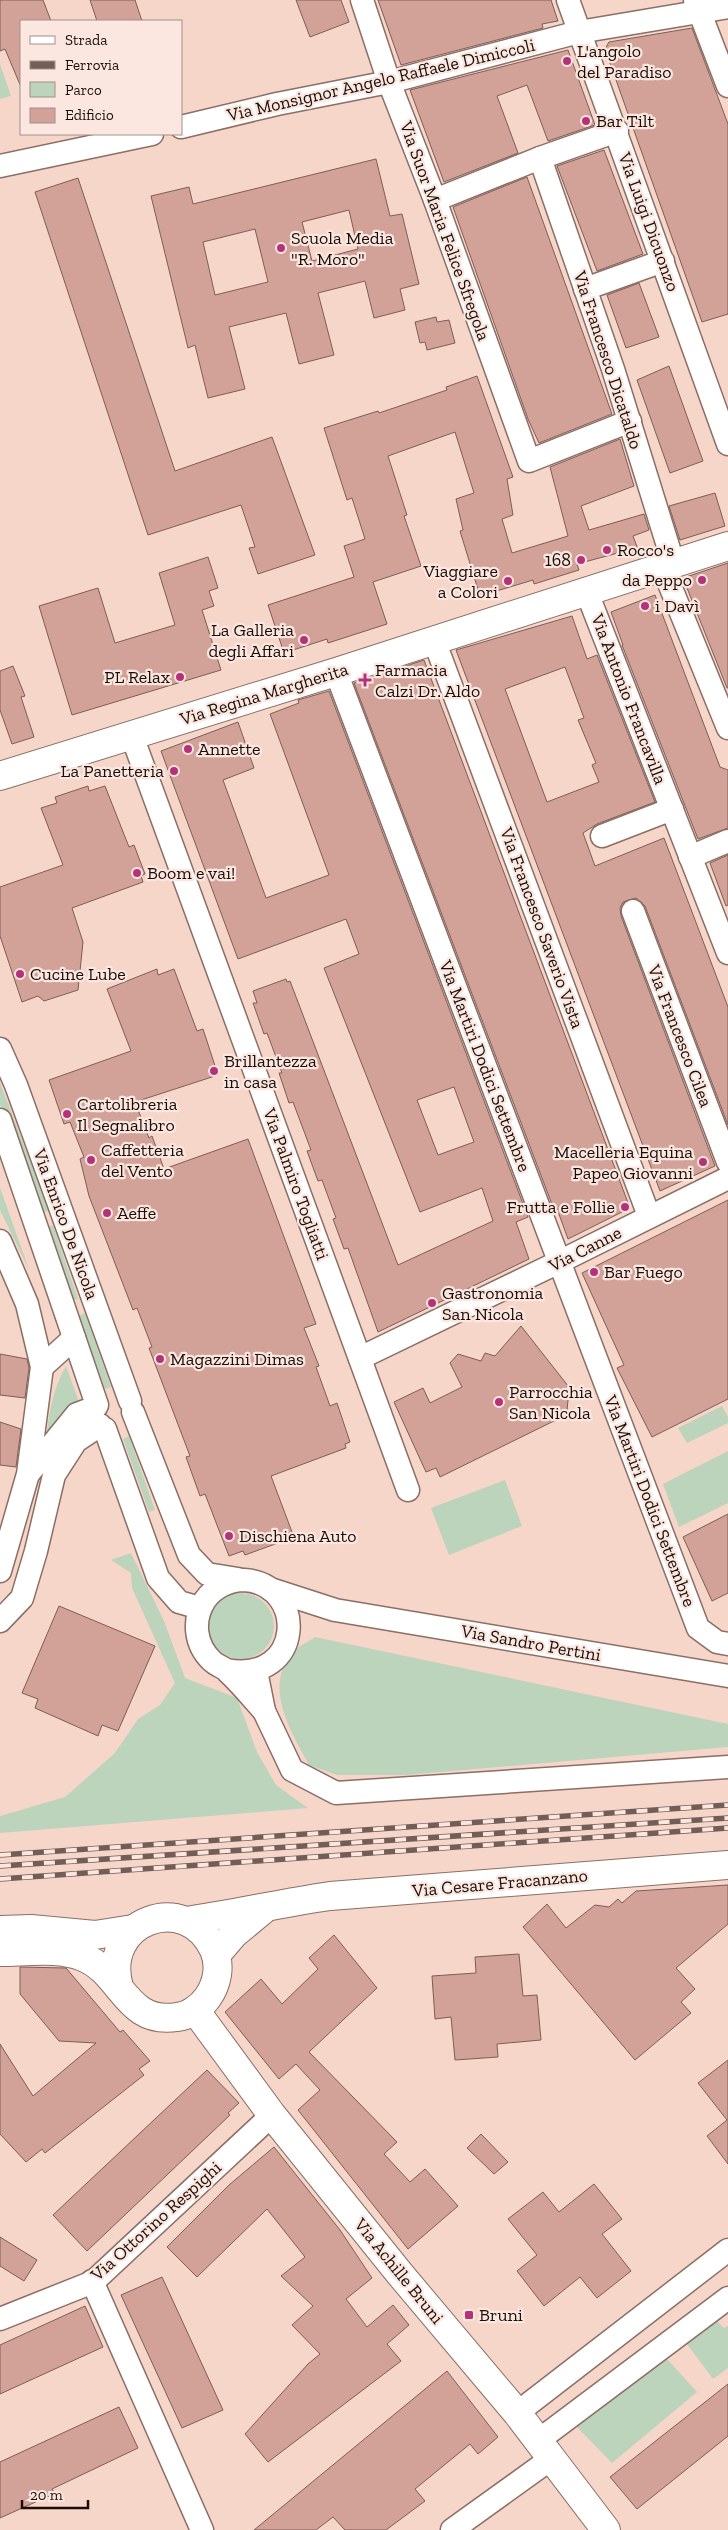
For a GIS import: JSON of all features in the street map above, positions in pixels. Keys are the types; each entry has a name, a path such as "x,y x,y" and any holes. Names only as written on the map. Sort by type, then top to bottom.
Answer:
{"street":[{"name":"Via Suor Maria Felice Sfregola","path":"362,0 389,82 435,200 530,461 630,421"},
{"name":"Via Luigi Dicuonzo","path":"568,0 728,444"},
{"name":"Via Monsignor Angelo Raffaele Dimiccoli","path":"182,128 277,104 389,82 579,32 698,6 728,6"},
{"path":"698,6 728,86"},
{"path":"435,200 540,158 616,131"},
{"path":"0,166 147,135"},
{"name":"Via Francesco Dicataldo","path":"540,158 630,421 668,564 728,728"},
{"path":"585,289 663,261"},
{"name":"Via Regina Margherita","path":"0,776 336,672 586,590 728,546"},
{"name":"Via Antonio Francavilla","path":"586,590 728,953"},
{"name":"Via Francesco Saverio Vista","path":"434,640 650,1216"},
{"name":"Via Martiri Dodici Settembre","path":"336,672 698,1628 716,1642 728,1644"},
{"name":"Via Palmiro Togliatti","path":"132,736 408,1490"},
{"path":"602,836 672,809"},
{"path":"690,856 728,841"},
{"name":"Via Francesco Cilea","path":"632,911 728,1162"},
{"name":"Via Enrico De Nicola","path":"0,1049 16,1085 131,1406 189,1555 207,1574 244,1580"},
{"name":"Via Enrico De Nicola","path":"0,1120 99,1417 158,1578 179,1602 200,1608"},
{"name":"Via Canne","path":"360,1358 728,1178"},
{"path":"0,1241 28,1304 42,1366 28,1474 0,1571"},
{"path":"42,1366 74,1338"},
{"path":"0,1621 22,1598 36,1551 54,1474 76,1441 99,1417 104,1396 111,1394 124,1396 131,1406 132,1421 127,1427 114,1432 99,1417 77,1414 28,1474"},
{"path":"244,1580 258,1583 270,1589 283,1605 289,1625 287,1640 280,1653 270,1664 256,1671 242,1673 227,1670 214,1663 203,1652 197,1630 200,1608 208,1597 218,1588 230,1582 244,1580"},
{"name":"Via Sandro Pertini","path":"270,1589 335,1610 728,1676"},
{"name":"Via Sandro Pertini","path":"289,1625 335,1610"},
{"path":"227,1670 264,1711"},
{"path":"256,1671 264,1711 292,1770 336,1793 728,1767"},
{"name":"Via Cesare Fracanzano","path":"186,1921 237,1914 273,1904 330,1896 728,1865"},
{"name":"Via Cesare Fracanzano","path":"216,1955 253,1916 273,1904"},
{"path":"0,1952 60,1952 82,1956 102,1967 127,2000 138,2010 152,2017 167,2019 182,2017 205,2002 214,1985 218,1967 216,1955 209,1941 199,1929 186,1921 164,1918 142,1923 134,1929 120,1946 116,1972 119,1987"},
{"path":"0,1930 31,1929 94,1935 134,1929"},
{"name":"Via Achille Bruni","path":"195,2010 272,2115 400,2274 517,2413 606,2530"},
{"name":"Via Ottorino Respighi","path":"0,2318 92,2281 272,2115"},
{"path":"517,2413 728,2250"},
{"path":"92,2281 202,2530"},
{"path":"452,2530 545,2449 728,2298"}],"green space":[{"path":"0,64 11,96 0,99"},
{"path":"0,1082 49,1210 42,1213 0,1104"},
{"path":"0,1188 30,1272 0,1210"},
{"path":"53,1225 78,1299 72,1301 46,1228"},
{"path":"85,1313 111,1387 105,1389 79,1316"},
{"path":"66,1366 79,1402 46,1441 52,1402 57,1384"},
{"path":"722,1406 728,1417 728,1423 687,1443 678,1428"},
{"path":"129,1436 155,1510 149,1512 123,1439"},
{"path":"728,1451 728,1503 679,1527 663,1484"},
{"path":"505,1480 522,1526 449,1555 431,1508"},
{"path":"131,1553 164,1621 185,1678 237,1698 257,1752 276,1785 308,1808 0,1833 0,1816 65,1797 115,1753 138,1719 160,1705 175,1683 132,1588 131,1573 111,1560"},
{"path":"241,1593 254,1595 264,1603 272,1613 274,1626 272,1639 264,1649 254,1657 241,1659 228,1657 218,1649 210,1639 208,1626 210,1613 218,1603 228,1595"},
{"path":"315,1637 728,1724 728,1747 407,1775 337,1775 309,1765 288,1724 280,1695 280,1680 284,1666 294,1651"},
{"path":"716,2320 724,2328 728,2326 728,2368 713,2379 687,2344"},
{"path":"667,2359 697,2392 612,2463 576,2426"}],"building":[{"path":"0,0 43,0 51,20 20,20 20,85 5,49 0,51"},
{"path":"90,0 135,0 142,20 97,20"},
{"path":"296,0 341,0 349,22 310,37"},
{"path":"378,0 551,0 558,21 542,24 543,28 401,65"},
{"path":"692,28 728,124 728,314 702,322 605,49 609,42"},
{"path":"568,50 595,125 548,141 527,85 497,96 518,153 444,182 410,90"},
{"path":"604,150 643,254 597,271 557,166"},
{"path":"376,159 390,216 402,214 419,284 400,289 405,310 374,318 365,281 318,293 334,355 299,364 286,313 229,327 245,389 208,398 195,345 188,348 151,196 189,187 193,204","holes":["349,210 358,249 312,261 302,222","255,229 268,282 215,295 203,242"]},
{"path":"527,177 612,414 539,443 528,419 453,207"},
{"path":"78,178 175,471 272,437 315,555 258,574 249,548 255,547 241,505 148,535 35,192"},
{"path":"639,283 659,337 626,348 607,295"},
{"path":"436,317 437,322 449,320 455,343 427,350 425,342 420,343 415,322"},
{"path":"669,366 703,461 670,473 637,380"},
{"path":"477,376 513,477 507,479 513,515 502,519 512,553 568,536 550,467 620,439 634,486 581,506 589,530 644,514 649,530 633,536 639,552 620,558 618,553 577,564 579,570 534,584 533,580 480,596 460,531 463,530 456,499 474,493 455,432 388,456 407,515 404,516 421,566 373,582 387,624 328,643 327,639 284,653 268,605 354,577 344,546 365,539 352,498 347,500 324,428 378,411 379,413 447,390 446,387"},
{"path":"715,493 725,526 680,540 669,506"},
{"path":"208,557 218,588 209,591 214,606 202,610 221,670 72,715 39,606 98,588 115,643 175,625 159,573"},
{"path":"728,563 728,688 727,688 683,578"},
{"path":"655,595 720,767 728,770 728,828 698,839 622,645 611,612"},
{"path":"572,616 587,659 597,655 655,802 597,824 583,833 595,866 664,838 728,1007 728,1125 645,906 636,898 623,902 620,908 621,916 715,1166 660,1191 456,650","holes":["565,667 584,718 578,720 596,763 592,765 599,782 547,802 505,689"]},
{"path":"424,660 630,1208 568,1239 556,1206 553,1207 354,683"},
{"path":"13,666 25,696 21,697 34,737 12,744 0,710 0,671"},
{"path":"329,691 528,1217 516,1222 529,1259 378,1332 348,1248 344,1249 333,1219 336,1218 322,1180 318,1181 307,1151 311,1150 293,1102 289,1103 279,1073 282,1073 267,1033 264,1034 253,1003 257,1003 253,991 286,979 287,982 290,981 398,1265 493,1221 482,1188 420,1212 324,968 359,954 346,919 238,959 161,751 238,722 254,768 223,780 266,898 329,875 270,714 299,703 298,700","holes":["454,1087 474,1142 438,1155 417,1100"]},
{"path":"88,786 89,791 105,786 129,847 134,845 145,874 141,876 143,882 72,908 83,942 78,990 44,1001 38,996 22,1002 0,936 0,887 63,865 41,808 57,803 55,797"},
{"path":"728,855 728,905 726,906 710,863"},
{"path":"157,969 158,975 174,969 197,1031 203,1029 218,1075 135,1102 149,1138 152,1136 164,1169 248,1139 316,1324 304,1328 319,1366 316,1367 330,1406 337,1403 350,1442 345,1444 346,1448 271,1476 292,1532 276,1538 278,1543 245,1555 243,1551 229,1556 205,1494 200,1496 186,1457 190,1456 149,1348 152,1347 137,1308 133,1310 89,1196 80,1159 84,1157 70,1122 64,1124 49,1080 131,1051 107,989"},
{"path":"728,1200 728,1399 652,1437 617,1368 624,1365 582,1273"},
{"name":"Parrocchia San Nicola","path":"521,1326 576,1396 568,1400 567,1411 556,1420 440,1477 436,1468 426,1472 394,1402 423,1388 430,1403 462,1387 450,1363 458,1354 481,1361 485,1353 495,1356"},
{"path":"0,1354 27,1359 29,1368 25,1398 0,1395"},
{"path":"0,1422 21,1429 16,1467 0,1465"},
{"path":"728,1514 728,1593 712,1601 683,1537"},
{"path":"59,1606 155,1646 118,1731 102,1725 98,1736 35,1708 38,1699 22,1693"},
{"path":"728,1885 728,1924 676,1968 695,1989 681,2002 691,2013 635,2060 523,1927 547,1904 566,1928 595,1905 609,1907 618,1899 622,1903 636,1891"},
{"path":"334,1935 377,1988 309,2052 397,2142 384,2154 410,2182 425,2169 458,2206 408,2249 298,2110 320,2090 296,2064 279,2079 225,2012 261,1979 282,2004 318,1969 309,1958"},
{"path":"519,1954 523,1996 537,1995 541,2040 497,2044 498,2057 455,2060 451,2017 435,2019 432,1976 476,1973 475,1957"},
{"path":"20,1967 66,1968 120,2032 123,2030 150,2061 139,2069 144,2075 45,2153 42,2149 26,2162 0,2134 0,2044 33,2096 96,2043 59,2041 20,1994"},
{"path":"728,2060 728,2164 707,2136 727,2120 698,2083"},
{"path":"207,2070 239,2103 228,2113 230,2115 87,2251 53,2215"},
{"path":"481,2134 508,2162 494,2174 467,2148"},
{"path":"274,2147 340,2230 372,2278 346,2299 367,2327 393,2305 409,2325 387,2344 401,2361 268,2462 245,2434 308,2364 320,2354 292,2325 313,2306 281,2276 305,2257 267,2209 197,2277 167,2247 229,2185"},
{"path":"594,2184 622,2219 602,2234 631,2271 597,2298 580,2277 544,2306 517,2271 537,2255 508,2219 543,2192 559,2212"},
{"path":"0,2237 37,2260 24,2281 0,2266"},
{"path":"162,2277 223,2410 182,2428 121,2295"},
{"path":"85,2306 103,2347 0,2394 0,2345"},
{"path":"447,2371 498,2437 478,2454 470,2444 415,2489 425,2501 386,2530 345,2530 333,2517 316,2530 254,2530"},
{"path":"728,2384 728,2436 637,2509 610,2477"},
{"path":"119,2407 138,2448 52,2489 54,2492 51,2495 0,2518 0,2462"}],"railway":[{"path":"0,1855 728,1805"},
{"path":"0,1866 728,1818"},
{"path":"0,1879 728,1828"}],"place":[{"name":"L'angolo del Paradiso","path":"567,61"},
{"name":"Bar Tilt","path":"586,121"},
{"name":"Scuola Media \"R. Moro\"","path":"281,248"},
{"name":"Rocco's","path":"607,550"},
{"name":"168","path":"581,560"},
{"name":"da Peppo","path":"702,580"},
{"name":"Viaggiare a Colori","path":"508,581"},
{"name":"i Davì","path":"645,606"},
{"name":"La Galleria degli Affari","path":"304,640"},
{"name":"PL Relax","path":"180,677"},
{"name":"Farmacia Calzi Dr. Aldo","path":"365,680"},
{"name":"Annette","path":"188,749"},
{"name":"La Panetteria","path":"174,771"},
{"name":"Boom e vai!","path":"137,873"},
{"name":"Cucine Lube","path":"20,974"},
{"name":"Brillantezza in casa","path":"214,1071"},
{"name":"Cartolibreria Il Segnalibro","path":"67,1114"},
{"name":"Caffetteria del Vento","path":"91,1160"},
{"name":"Macelleria Equina Papeo Giovanni","path":"703,1162"},
{"name":"Frutta e Follie","path":"625,1207"},
{"name":"Aeffe","path":"107,1213"},
{"name":"Bar Fuego","path":"594,1272"},
{"name":"Gastronomia San Nicola","path":"432,1303"},
{"name":"Magazzini Dimas","path":"160,1359"},
{"name":"Parrocchia San Nicola","path":"499,1402"},
{"name":"Dischiena Auto","path":"229,1536"},
{"name":"Bruni","path":"469,2315"}]}
